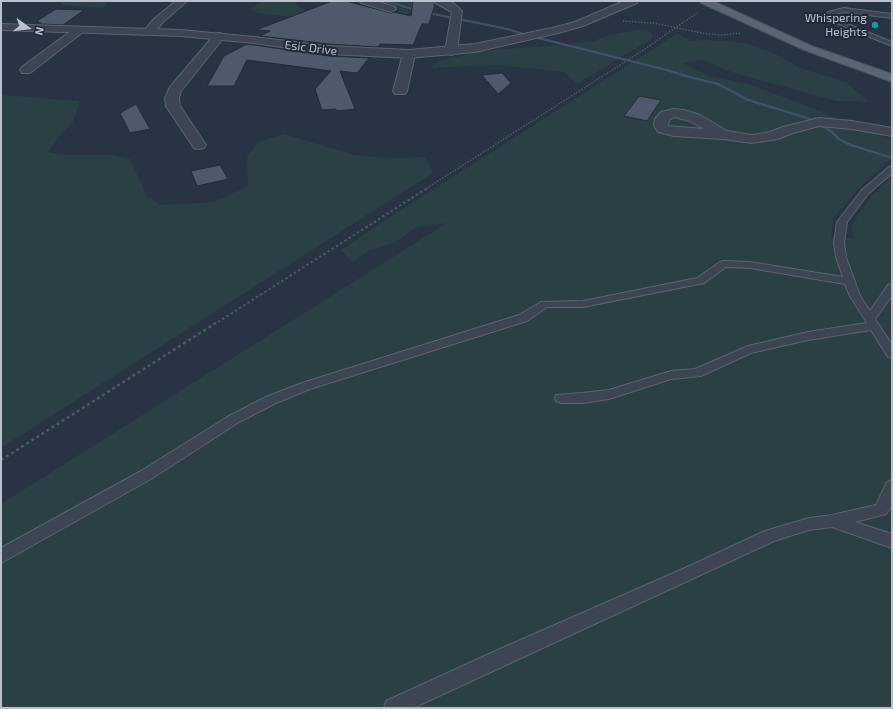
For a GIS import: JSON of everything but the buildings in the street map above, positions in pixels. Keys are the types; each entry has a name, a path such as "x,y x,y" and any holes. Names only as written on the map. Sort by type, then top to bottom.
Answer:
{"main road":[{"path":"705,1 808,48 892,78"}],"street":[{"path":"149,32 158,21 182,1"},
{"path":"365,1 391,8"},
{"name":"Esic Drive","path":"1,27 219,36 329,50 409,54 451,51 496,44 554,32 596,17 618,5 633,1"},
{"path":"443,2 455,8 457,11 451,51"},
{"path":"26,70 79,30"},
{"path":"199,145 173,106 172,98 175,90 219,36"},
{"path":"400,91 409,54"},
{"path":"723,135 752,139 773,136 788,130 819,122 852,125 892,132"}],"lane":[{"path":"892,16 844,10 830,13 828,15 833,20 892,44"},
{"path":"892,169 865,192 842,222 839,243 841,257 855,296 892,354"},
{"path":"1,556 146,475 234,419 271,400 306,386 523,318 545,304 583,304 700,281 724,264 750,265 849,281"},
{"path":"561,398 582,398 609,394 671,375 697,373 748,350 871,323 892,287"},
{"path":"393,708 506,655 691,574 770,536 809,524 832,521 881,510 889,496 892,486"},
{"path":"832,521 892,541"}],"path":[{"path":"1,460 639,53 692,16"},
{"path":"596,17 612,21 653,22 698,33 723,35 766,29"}],"green space":[{"path":"60,1 109,1 103,8 62,5"},
{"path":"264,1 296,1 296,4 314,14 398,15 398,9 388,3 380,1 413,1 439,9 430,12 411,12 402,17 300,18 258,13 249,8"},
{"path":"637,30 646,30 652,33 653,36 650,40 577,84 564,72 497,65 429,68 442,60 489,50 594,41 609,35"},
{"path":"678,33 690,41 709,40 746,43 776,54 800,68 846,82 869,102 836,101 731,72 703,60 682,63 710,76 752,85 817,110 854,127 874,132 892,140 892,158 857,190 833,219 831,237 853,238 852,224 872,195 892,177 892,708 1,708 1,504 447,223 417,227 394,243 370,250 352,262 341,250 396,213"},
{"path":"1,95 80,101 73,122 60,135 48,152 65,155 113,155 130,159 147,196 160,205 214,202 248,186 247,156 259,142 284,134 354,155 388,158 425,157 433,173 1,448"}],"waterway":[{"path":"378,1 396,4 418,11 508,29 526,35 718,84 748,100 810,119 831,131 839,139 848,144 892,158"}],"place":[{"name":"Whispering Heights","path":"875,25"}]}
